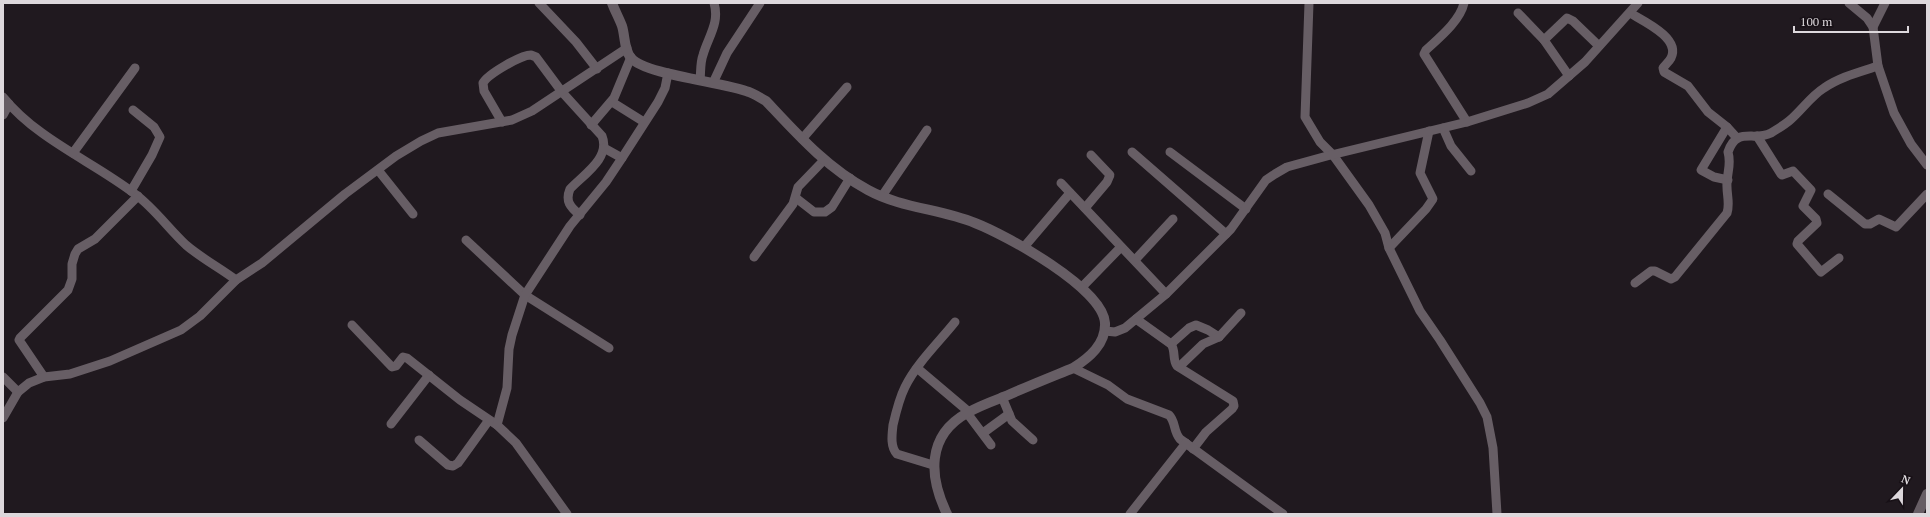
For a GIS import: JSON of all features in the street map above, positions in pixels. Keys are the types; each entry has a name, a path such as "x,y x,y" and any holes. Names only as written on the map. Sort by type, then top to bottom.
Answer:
{"street":[{"path":"539,3 576,42 596,69"},
{"path":"612,3 622,25 629,53 639,63 668,73 749,92 766,101 824,160 868,190 882,196 972,222 992,230 1024,247 1082,287 1091,296 1104,316 1105,332 1095,351 1073,368 968,412 951,425 940,439 936,448 933,466 942,503 947,514"},
{"path":"700,80 702,58 714,26 716,8 714,3"},
{"path":"713,83 727,53 760,3"},
{"path":"1309,3 1305,117 1320,142 1326,157 1369,205 1385,234 1389,248 1420,311 1480,403 1487,418 1493,448 1497,514"},
{"path":"1464,3 1463,8 1453,22 1426,50 1424,54 1467,122"},
{"path":"1849,3 1867,18 1873,27 1878,66 1894,113 1901,128 1927,165"},
{"path":"1873,27 1885,3"},
{"path":"1105,332 1115,332 1125,328 1166,294 1226,234 1266,180 1275,174 1287,167 1467,122 1528,103 1542,97 1548,94 1569,76 1599,46 1634,6 1667,37 1672,46 1670,59 1663,70 1688,86 1708,112 1727,127 1737,138"},
{"path":"1518,14 1544,40 1569,76"},
{"path":"1544,40 1567,18 1573,21 1599,46"},
{"path":"3,418 18,392 29,382 44,377 70,374 84,370 117,358 182,330 200,316 236,280 262,263 345,194 420,141 438,133 512,120 532,111 596,69 629,53"},
{"path":"591,124 612,102 629,53"},
{"path":"502,122 484,91 483,83 490,75 528,54 536,57 562,92 602,136 604,148 599,159 570,189 568,194 567,200 569,204 580,215"},
{"path":"1635,283 1655,270 1671,279 1675,277 1727,212 1729,202 1727,187 1731,164 1728,152 1737,138 1745,135 1756,136 1768,134 1788,122 1824,88 1845,77 1878,66"},
{"path":"73,153 134,68"},
{"path":"419,440 448,465 453,466 458,463 493,422 507,388 509,350 512,335 525,295 561,239 606,182 622,158 665,88 668,73"},
{"path":"802,139 847,87"},
{"path":"3,97 35,128 103,171 134,194 154,210 188,246 236,280"},
{"path":"612,102 644,122"},
{"path":"3,115 9,104"},
{"path":"44,377 19,340 68,290 72,279 74,254 78,249 95,239 134,194 160,137 154,127 134,110"},
{"path":"1727,127 1701,170 1714,177 1728,180"},
{"path":"1443,128 1451,146 1471,171"},
{"path":"882,196 926,130"},
{"path":"1389,248 1426,209 1433,199 1420,173 1429,131"},
{"path":"1756,136 1780,174 1782,175 1793,171 1811,190 1803,206 1816,219 1817,224 1798,241 1797,244 1821,272 1839,258"},
{"path":"604,148 622,158"},
{"path":"1132,152 1226,234"},
{"path":"1170,152 1246,209"},
{"path":"1085,208 1107,182 1110,175 1091,155"},
{"path":"754,257 793,204 798,188 824,160"},
{"path":"378,170 413,214"},
{"path":"796,198 814,212 825,212 832,207 850,178"},
{"path":"1061,183 1166,294"},
{"path":"1024,247 1070,193"},
{"path":"1828,194 1865,224 1870,224 1879,219 1896,227 1927,194"},
{"path":"1134,260 1173,219"},
{"path":"466,240 525,295 609,348"},
{"path":"1082,287 1121,247"},
{"path":"1179,367 1203,344 1219,337 1241,313"},
{"path":"1130,514 1190,446 1232,409 1234,404 1227,396 1179,367 1174,362 1173,347 1171,344 1136,319"},
{"path":"933,466 903,457 894,451 892,431 900,398 910,378 955,322"},
{"path":"1171,344 1194,325 1201,326 1219,337"},
{"path":"352,326 392,367 396,366 403,357 407,358 460,400 493,422 516,442 567,514"},
{"path":"917,368 968,412 992,445"},
{"path":"1073,368 1108,385 1127,399 1169,416 1173,419 1175,433 1190,446 1283,514"},
{"path":"391,424 429,375"},
{"path":"3,377 18,392"},
{"path":"1002,397 1008,414 1016,426 1033,440"},
{"path":"983,433 1008,414"},
{"path":"1918,514 1927,494"}]}
